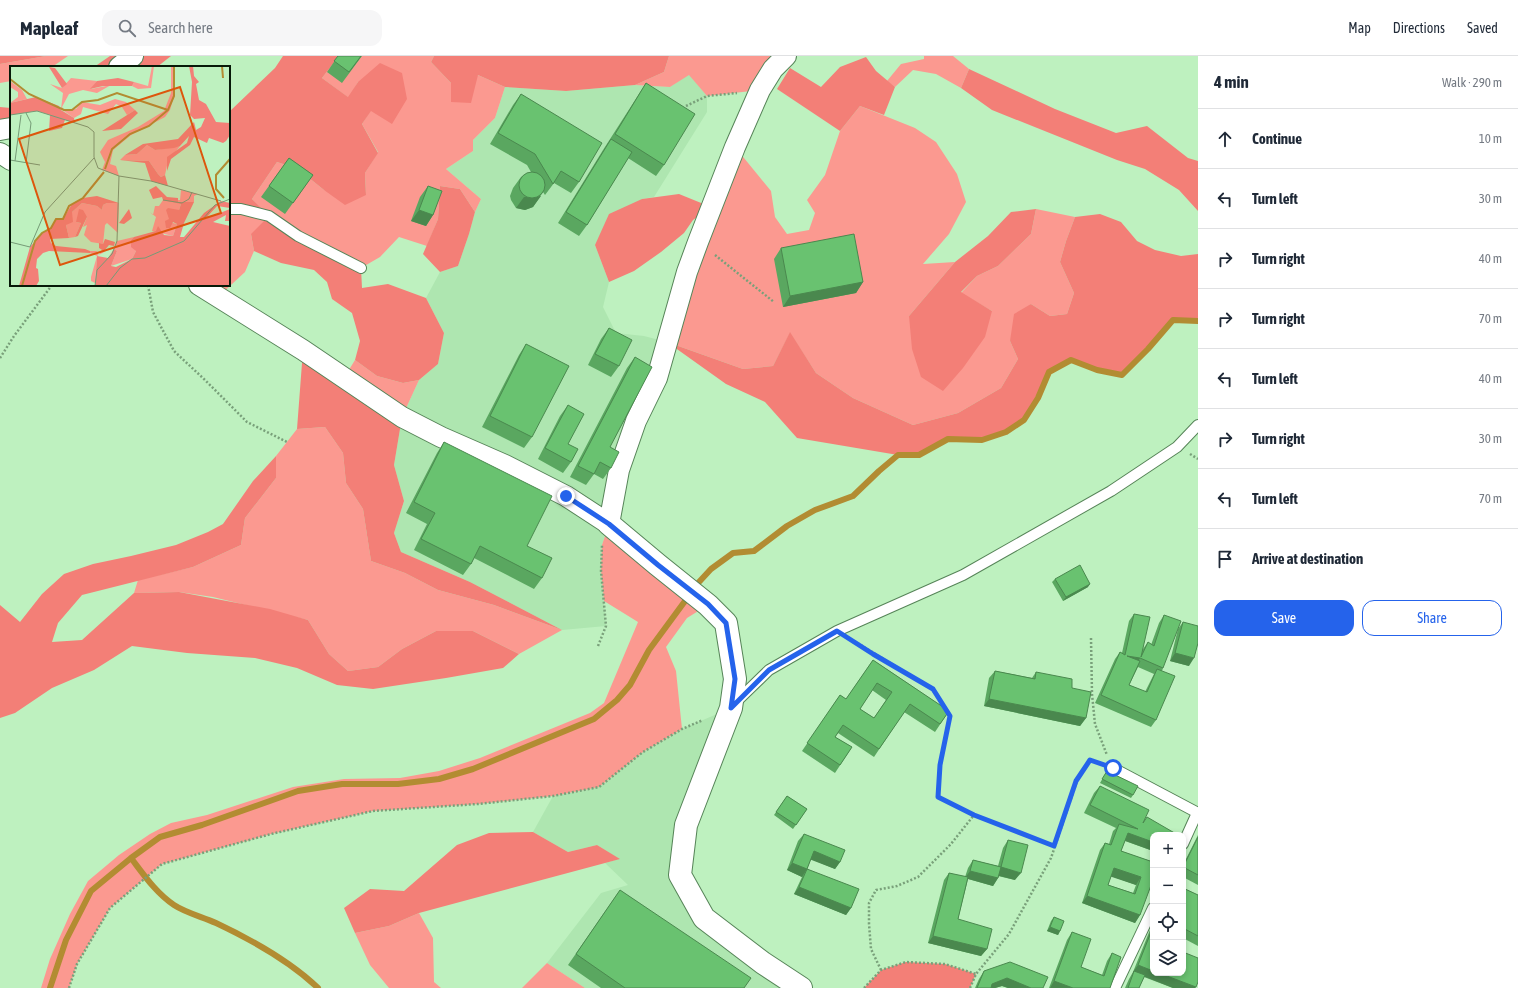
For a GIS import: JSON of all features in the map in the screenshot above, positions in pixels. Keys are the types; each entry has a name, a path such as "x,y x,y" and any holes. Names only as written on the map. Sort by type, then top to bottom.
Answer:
{"street":[{"path":"120,66 133,56"},
{"path":"609,524 619,470 636,421 657,378 687,272 698,242 735,147 760,90 773,70 786,56"},
{"path":"0,130 10,128"},
{"path":"0,153 10,159"},
{"path":"201,286 302,350 402,417 441,437 505,465 566,496 609,524 708,604 726,623 735,679 731,708 686,825 680,875 704,918 763,963 801,988"}],"lane":[{"path":"230,209 241,209 269,216 298,236 362,268"},
{"path":"731,708 769,670 837,631 963,575 1111,491 1177,447 1198,425"},
{"path":"1113,768 1198,813 1186,838"},
{"path":"1115,988 1150,914"}],"path":[{"path":"686,106 706,96 760,90"},
{"path":"698,242 774,302"},
{"path":"0,358 14,336 51,286"},
{"path":"148,286 153,312 174,351 247,422 287,442"},
{"path":"598,646 606,626 601,571 602,545 609,524"},
{"path":"837,631 933,689 950,716 940,765 938,797 974,815 1054,846"},
{"path":"1091,638 1092,694 1095,724 1113,768"},
{"path":"69,988 77,964 110,908 162,864 271,834 373,811 478,804 546,797 599,787 643,752 682,728 731,708"},
{"path":"970,988 976,974 1009,934 1051,858 1076,781 1090,760 1113,768"},
{"path":"881,970 871,949 869,924 869,903 876,890 896,886 918,877 951,844 974,815"},
{"path":"864,988 881,970 906,962 945,964 976,974"}],"shaded area":[{"path":"0,56 46,56 0,64"},
{"path":"46,56 68,56 53,66 10,66 10,81 0,83 0,64"},
{"path":"110,56 171,56 158,66 95,66"},
{"path":"283,56 339,56 322,78 348,97 358,82 380,63 402,73 407,99 392,124 371,111 362,124 378,153 365,173 366,195 345,205 298,169 277,162 252,199 269,216 230,209 230,111 275,68"},
{"path":"339,56 434,56 431,62 451,83 451,102 478,75 505,87 495,118 473,140 473,151 446,169 481,199 475,212 460,189 440,186 438,219 427,246 399,237 380,257 361,268 251,234 254,251 245,272 230,286 230,209 268,216 252,199 277,162 298,169 324,190 366,195 365,173 378,152 362,124 371,110 392,123 358,82 349,98 322,78"},
{"path":"434,56 669,56 664,72 635,85 566,91 505,87 478,75 471,103 451,102 451,83 431,62"},
{"path":"669,56 786,56 760,90 707,96 689,75 670,87 635,85 664,72"},
{"path":"924,56 953,56 969,69 961,88 936,74 913,70 895,87 887,81 901,64 924,59"},
{"path":"866,57 876,71 895,87 884,115 860,106 840,131 777,89 790,68 821,87 840,67"},
{"path":"969,69 1055,109 1116,133 1147,126 1188,158 1198,161 1198,211 1179,190 1145,169 1117,160 992,110 961,88"},
{"path":"689,74 707,96 707,112 654,197 642,199 595,245 609,282 603,307 616,333 644,336 667,342 602,545 601,571 606,626 562,630 470,582 401,552 394,533 404,501 394,465 402,417 419,380 438,364 444,333 426,298 440,272 458,266 475,212 481,199 446,169 473,151 473,140 495,118 505,87 566,91 635,85 670,87"},
{"path":"860,106 915,128 936,142 957,174 966,202 949,234 923,264 955,262 909,316 992,311 961,293 977,276 998,266 1031,234 1036,209 1075,217 1060,262 1074,293 1067,314 1050,316 1031,304 1010,341 1018,359 1001,388 958,413 913,425 853,398 816,373 790,333 773,366 743,369 667,342 735,147 771,191 775,217 787,234 809,230 815,213 807,200 825,175 840,131"},
{"path":"0,107 10,108 10,128 0,130"},
{"path":"440,186 460,189 475,212 458,266 440,272 423,254 438,219"},
{"path":"679,194 711,207 693,220 684,233 661,252 634,271 609,282 595,245 609,214 642,199"},
{"path":"1036,209 1031,234 998,266 977,276 961,292 992,311 985,337 963,368 943,391 921,377 912,349 909,316 955,262 988,236 1011,212"},
{"path":"1100,214 1121,222 1137,241 1155,250 1181,256 1198,254 1198,321 1173,320 1148,349 1122,375 1097,370 1071,360 1049,372 1038,398 1024,420 1006,432 982,440 948,439 919,455 898,455 797,438 765,402 726,384 667,342 743,369 773,366 790,332 816,373 853,398 913,425 958,413 1001,388 1018,359 1010,341 1014,314 1031,304 1050,316 1067,314 1074,293 1060,262 1066,241 1075,217"},
{"path":"269,216 361,268 362,288 388,284 426,298 444,333 438,364 419,380 403,383 377,376 355,360 360,341 352,313 332,299 327,282 314,270 281,263 254,251 251,234"},
{"path":"201,286 230,286 218,297"},
{"path":"303,350 402,417 394,465 404,501 394,533 401,552 470,582 562,630 494,605 438,590 405,573 371,561 363,509 346,483 343,453 325,427 297,429"},
{"path":"355,360 377,376 403,383 419,380 402,417 344,378"},
{"path":"325,427 343,453 346,483 363,509 371,561 405,573 438,590 494,605 562,630 519,654 473,631 436,631 402,649 378,667 348,671 329,654 308,620 213,597 179,592 134,593 138,580 193,567 241,545 245,518 276,478 276,456 297,429"},
{"path":"276,456 276,478 245,518 241,545 193,567 82,595 58,623 52,642 82,640 134,593 179,592 270,609 308,620 329,654 348,671 378,667 402,649 436,631 473,631 519,654 503,668 373,689 337,685 297,668 255,658 187,653 132,646 94,670 52,688 15,713 0,718 0,605 20,622 42,594 64,574 93,564 176,545 223,524 253,481"},
{"path":"609,524 708,605 687,618 666,647 676,671 682,729 643,752 599,787 553,796 478,804 373,811 271,834 162,864 110,908 77,964 69,988 41,988 50,959 70,914 88,881 119,855 150,834 171,823 207,815 293,787 344,779 400,778 439,771 480,758 590,713 604,703 638,622 604,601 601,571 602,545"},
{"path":"731,708 680,875 704,918 784,988 585,988 547,963 601,893 628,885 605,863 619,859 597,845 568,852 533,832 553,796 599,787 643,752 682,729"},
{"path":"533,832 568,852 597,845 620,859 419,913 389,926 355,933 344,908 370,889 404,891 457,845 489,833"},
{"path":"419,913 433,938 434,982 441,988 389,988 370,965 355,933 389,926"},
{"path":"906,962 945,964 976,974 970,988 864,988 881,970"},
{"path":"547,963 585,988 522,988"}],"building":[{"path":"338,56 361,56 349,72 334,61"},
{"path":"646,83 695,114 664,165 615,134"},
{"path":"521,94 602,143 579,182 561,171 553,184 535,154 498,133"},
{"path":"611,139 632,152 587,225 566,212"},
{"path":"289,158 313,175 293,203 269,186"},
{"path":"532,172 541,176 545,185 541,194 532,198 523,194 519,185 523,176"},
{"path":"428,186 442,191 433,215 419,210"},
{"path":"854,234 863,282 790,296 781,248"},
{"path":"609,328 632,340 619,366 595,354"},
{"path":"526,344 569,366 532,437 490,416"},
{"path":"635,357 652,367 610,447 619,452 611,468 600,462 594,474 578,466"},
{"path":"568,405 584,414 568,444 578,449 571,462 545,448"},
{"path":"444,442 552,496 527,546 552,558 542,578 480,546 471,564 421,539 435,513 414,502"},
{"path":"1080,565 1090,584 1066,597 1055,579"},
{"path":"1134,614 1150,617 1141,657 1148,642 1154,646 1164,615 1181,621 1163,668 1140,658 1127,656 1140,661 1129,685 1147,692 1157,669 1175,676 1156,720 1101,695 1120,652 1125,655"},
{"path":"1183,622 1198,626 1198,643 1194,658 1175,653"},
{"path":"873,660 949,711 940,724 910,704 879,749 843,725 835,737 852,747 840,765 807,743 840,695 846,699","holes":["877,683 892,692 874,718 860,709"]},
{"path":"995,671 1035,679 1036,672 1072,679 1072,688 1091,692 1086,718 989,699"},
{"path":"1107,771 1138,786 1133,795 1102,779"},
{"path":"1100,786 1149,810 1143,823 1147,817 1173,832 1150,832 1150,841 1128,833 1121,851 1150,861 1150,888 1140,915 1087,896 1105,843 1111,845 1119,824 1138,829 1090,805","holes":["1114,868 1141,877 1135,894 1108,885"]},
{"path":"787,796 807,809 796,825 776,812"},
{"path":"804,834 845,850 840,862 814,851 807,869 792,863"},
{"path":"1198,837 1198,875 1186,869 1186,861"},
{"path":"1008,840 1028,845 1021,873 1001,867"},
{"path":"973,860 1001,867 998,878 970,871"},
{"path":"807,869 859,889 851,908 799,887"},
{"path":"949,873 968,877 958,919 992,929 987,949 933,936"},
{"path":"1186,889 1198,895 1198,936 1186,930"},
{"path":"620,890 751,978 744,988 625,988 576,954"},
{"path":"1054,917 1064,921 1060,931 1050,927"},
{"path":"1072,932 1091,939 1081,967 1104,976 1112,953 1121,957 1110,988 1073,988 1054,981"},
{"path":"1150,935 1150,970 1138,965"},
{"path":"1186,953 1198,958 1198,982 1196,987 1167,976 1186,976"},
{"path":"1010,962 1048,977 1043,988 1031,988 1007,978 992,984 991,988 977,988 984,971"},
{"path":"1134,971 1145,975 1139,988 1128,988"}],"waterway":[{"path":"50,988 66,940 91,891 131,858 160,837 202,825 298,791 342,784 398,784 439,779 473,769 594,719 617,700 630,685 649,650 699,582 711,569 733,553 754,551 787,526 815,510 853,496 898,455 919,455 948,439 982,440 1006,432 1024,420 1038,398 1049,372 1071,360 1097,370 1122,375 1148,349 1173,320 1198,321"},
{"path":"131,858 156,889 174,905 216,923 257,944 283,960 318,988"}],"route":[{"path":"566,496 609,524 708,604 726,623 735,679 731,708 769,670 837,631 933,689 950,716 940,765 938,797 974,815 1054,846 1076,781 1090,760 1113,768"}]}
